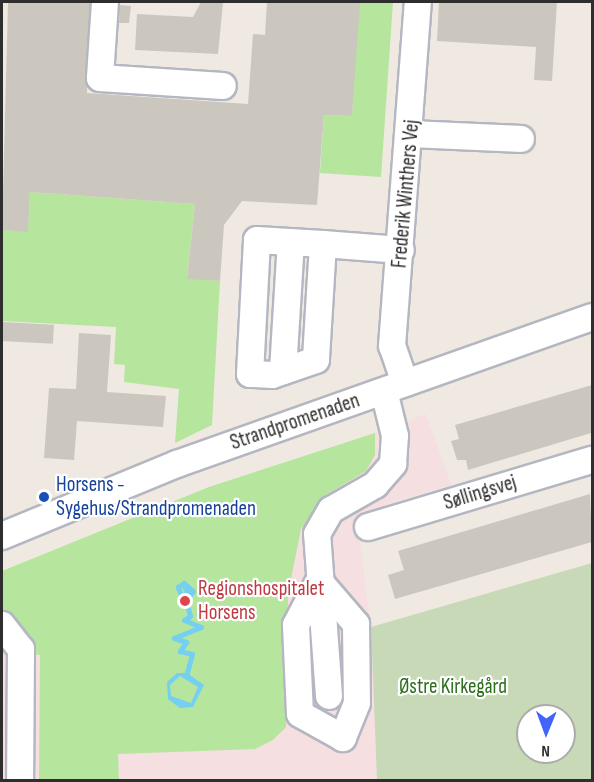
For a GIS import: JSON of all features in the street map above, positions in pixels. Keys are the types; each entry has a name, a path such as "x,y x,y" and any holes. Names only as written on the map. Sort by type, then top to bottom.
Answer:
{"street":[{"path":"105,2 100,78 223,86"},
{"name":"Frederik Winthers Vej","path":"329,696 316,548 322,521 342,502 375,485 393,464 395,387 392,346 412,134 418,2"},
{"path":"412,134 521,139"},
{"path":"323,244 316,360 283,371 250,374 257,240 323,244 401,250"},
{"path":"283,371 291,242"},
{"name":"Strandpromenaden","path":"2,536 177,464 592,317"},
{"name":"Søllingsvej","path":"368,527 592,460"},
{"path":"319,581 356,624 357,703 343,738 300,714 297,625 319,581"},
{"path":"2,625 21,649 11,720 20,780"}],"shaded area":[{"name":"Regionshospitalet Horsens","path":"426,414 451,485 389,503 357,520 371,627 377,780 2,780 2,574"}],"green space":[{"path":"356,2 393,2 381,177 320,173 324,115 352,116"},
{"path":"30,192 195,204 187,278 220,281 212,425 175,443 179,389 124,382 125,365 114,364 116,327 2,321 2,230 28,231"},
{"name":"Regionshospitalet Horsens","path":"375,433 375,455 366,471 327,494 301,529 288,594 286,727 273,740 255,749 118,754 119,780 39,780 40,655 30,654 2,616 2,571 209,487"},
{"name":"Østre Kirkegård","path":"592,563 592,780 377,780 371,627"}],"water":[{"path":"177,673 187,673 204,685 193,707 180,708 168,699 167,682","holes":["180,676 198,687 191,703 171,696 170,685"]}],"building":[{"path":"8,2 90,2 87,93 248,104 253,34 265,35 267,2 360,2 352,116 324,115 317,205 242,201 224,225 220,281 187,279 195,204 30,192 28,232 2,230"},
{"path":"201,2 223,3 218,54 135,50 137,14 193,17"},
{"path":"439,2 557,2 552,81 534,80 536,47 437,41"},
{"path":"120,5 131,6 129,23 119,23"},
{"path":"2,322 54,325 53,344 2,341"},
{"path":"79,333 111,335 107,392 166,396 163,427 77,421 74,460 44,458 49,388 76,389"},
{"path":"592,385 591,433 468,470 466,460 457,460 451,441 459,439 455,425"},
{"path":"590,494 592,542 395,599 388,575 404,570 398,551"}],"waterway":[{"path":"185,588 189,594 181,595 178,587 184,583 193,591 186,600 190,616 184,620 201,627 174,638 186,642 180,651 192,654 187,673"}],"place":[{"name":"Horsens - Sygehus/Strandpromenaden","path":"44,497"},
{"name":"Regionshospitalet Horsens","path":"185,601"}]}
